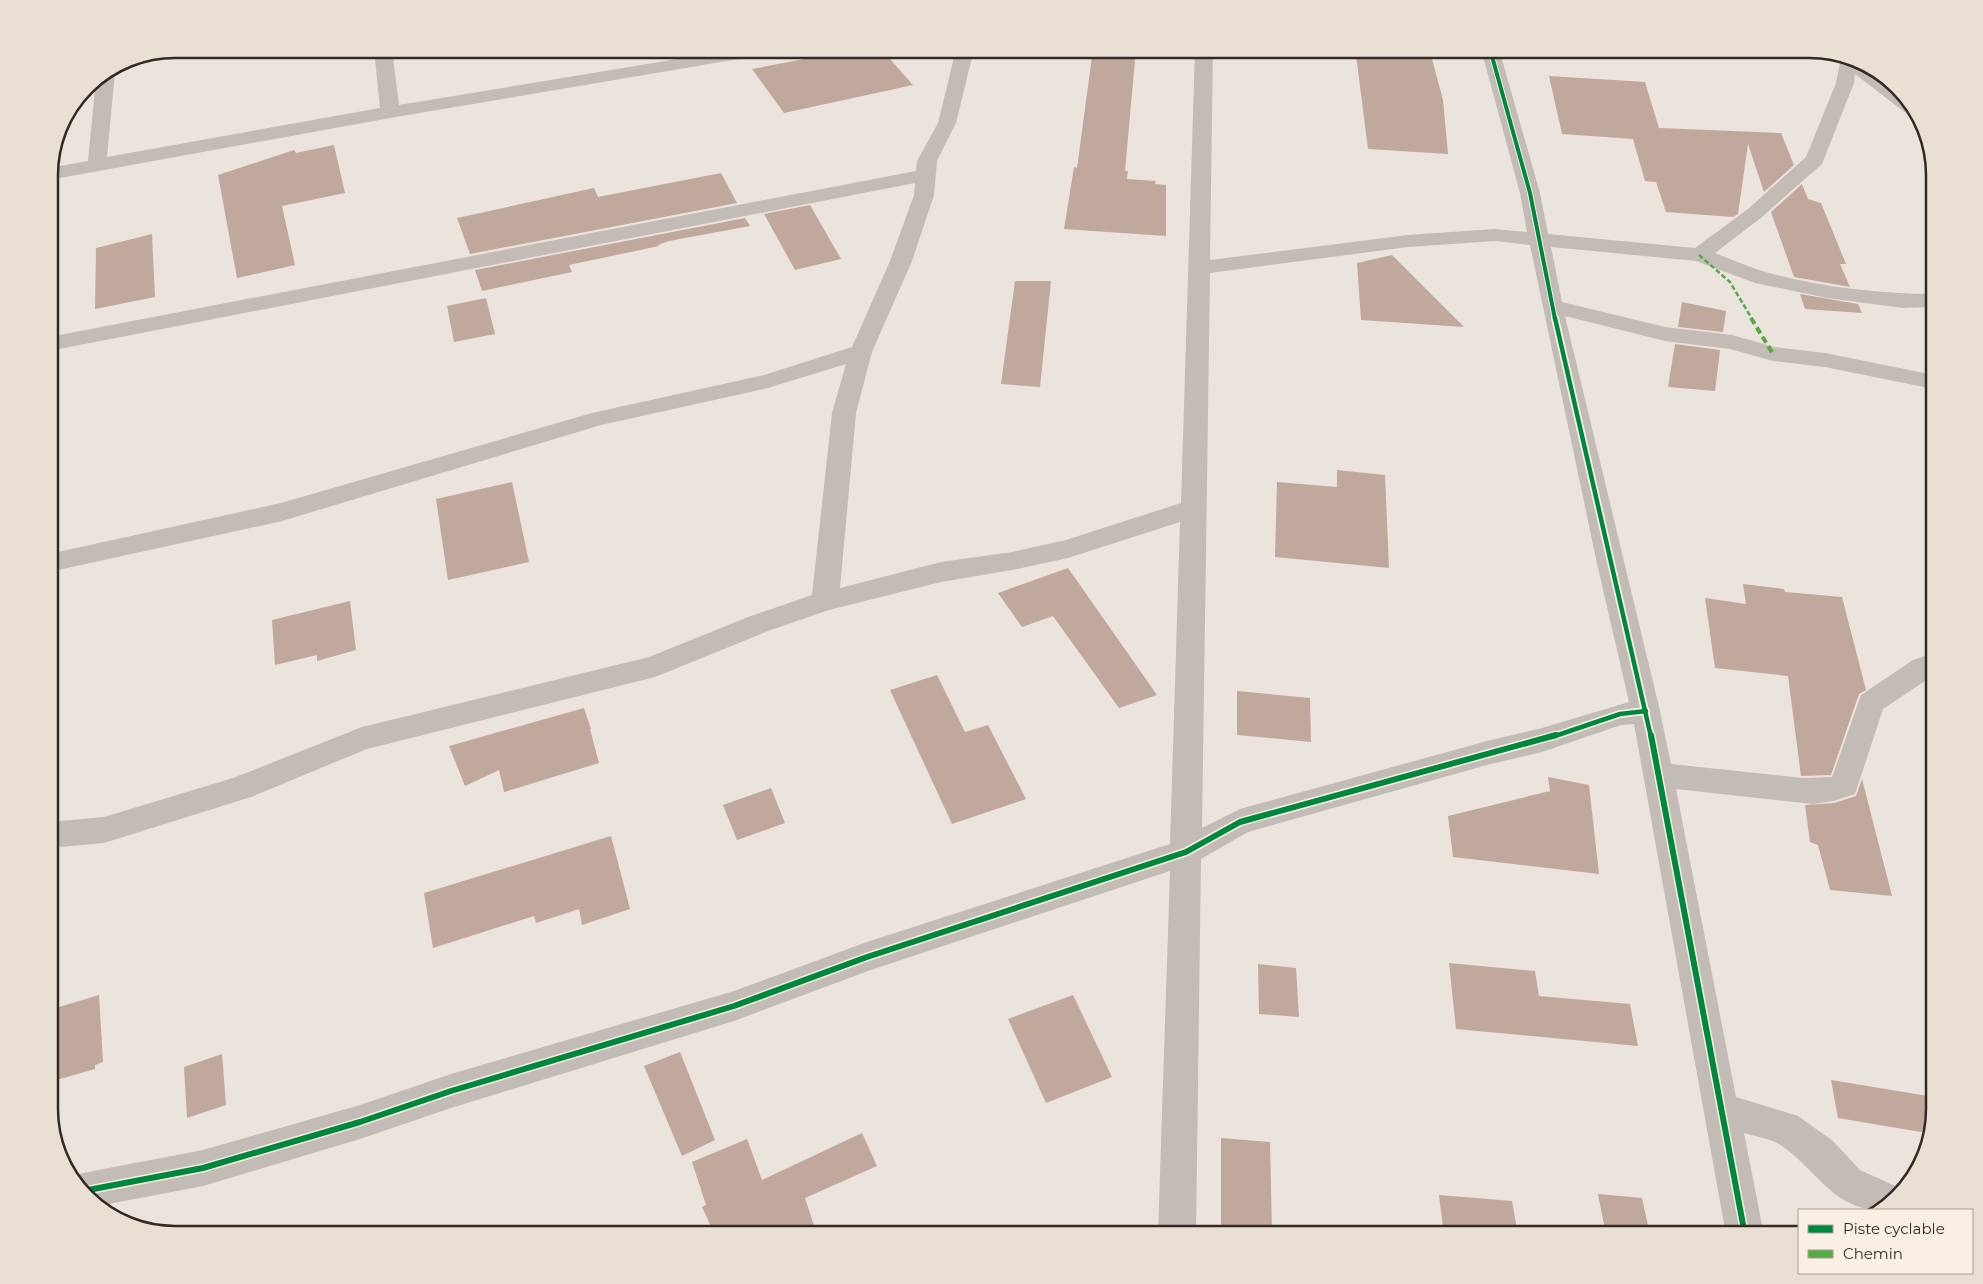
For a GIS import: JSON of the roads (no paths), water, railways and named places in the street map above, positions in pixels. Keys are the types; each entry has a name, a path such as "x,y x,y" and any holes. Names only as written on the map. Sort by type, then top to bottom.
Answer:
{"street":[{"path":"385,58 390,112"},
{"path":"58,172 390,112 714,58"},
{"path":"825,601 842,429 861,352 924,194 927,161 947,123 963,58"},
{"path":"1177,1226 1204,58"},
{"path":"1492,58 1530,193 1552,306 1609,559 1646,711 1743,1226"},
{"path":"1699,254 1755,213 1815,160 1845,84 1847,65"},
{"path":"1864,72 1893,94"},
{"path":"97,165 105,80"},
{"path":"58,342 925,175"},
{"path":"1199,268 1298,257 1361,246 1495,235 1699,254 1763,278 1827,291 1894,300 1926,301"},
{"path":"1552,306 1665,334 1732,342 1773,354 1825,360 1926,380"},
{"path":"58,561 282,512 524,439 600,418 768,382 861,352"},
{"path":"58,834 104,830 240,788 362,739 512,700 566,690 655,666 758,624 825,601 941,572 1012,561 1068,549 1194,508"},
{"path":"1658,775 1768,785 1806,792 1831,791 1844,785 1871,703 1926,667"},
{"path":"90,1190 203,1168 360,1122 489,1080 734,1006 867,957 1186,852 1240,822 1487,753 1542,740 1620,714 1646,711"},
{"path":"1722,1110 1785,1128 1820,1154 1848,1183 1883,1199"}]}
